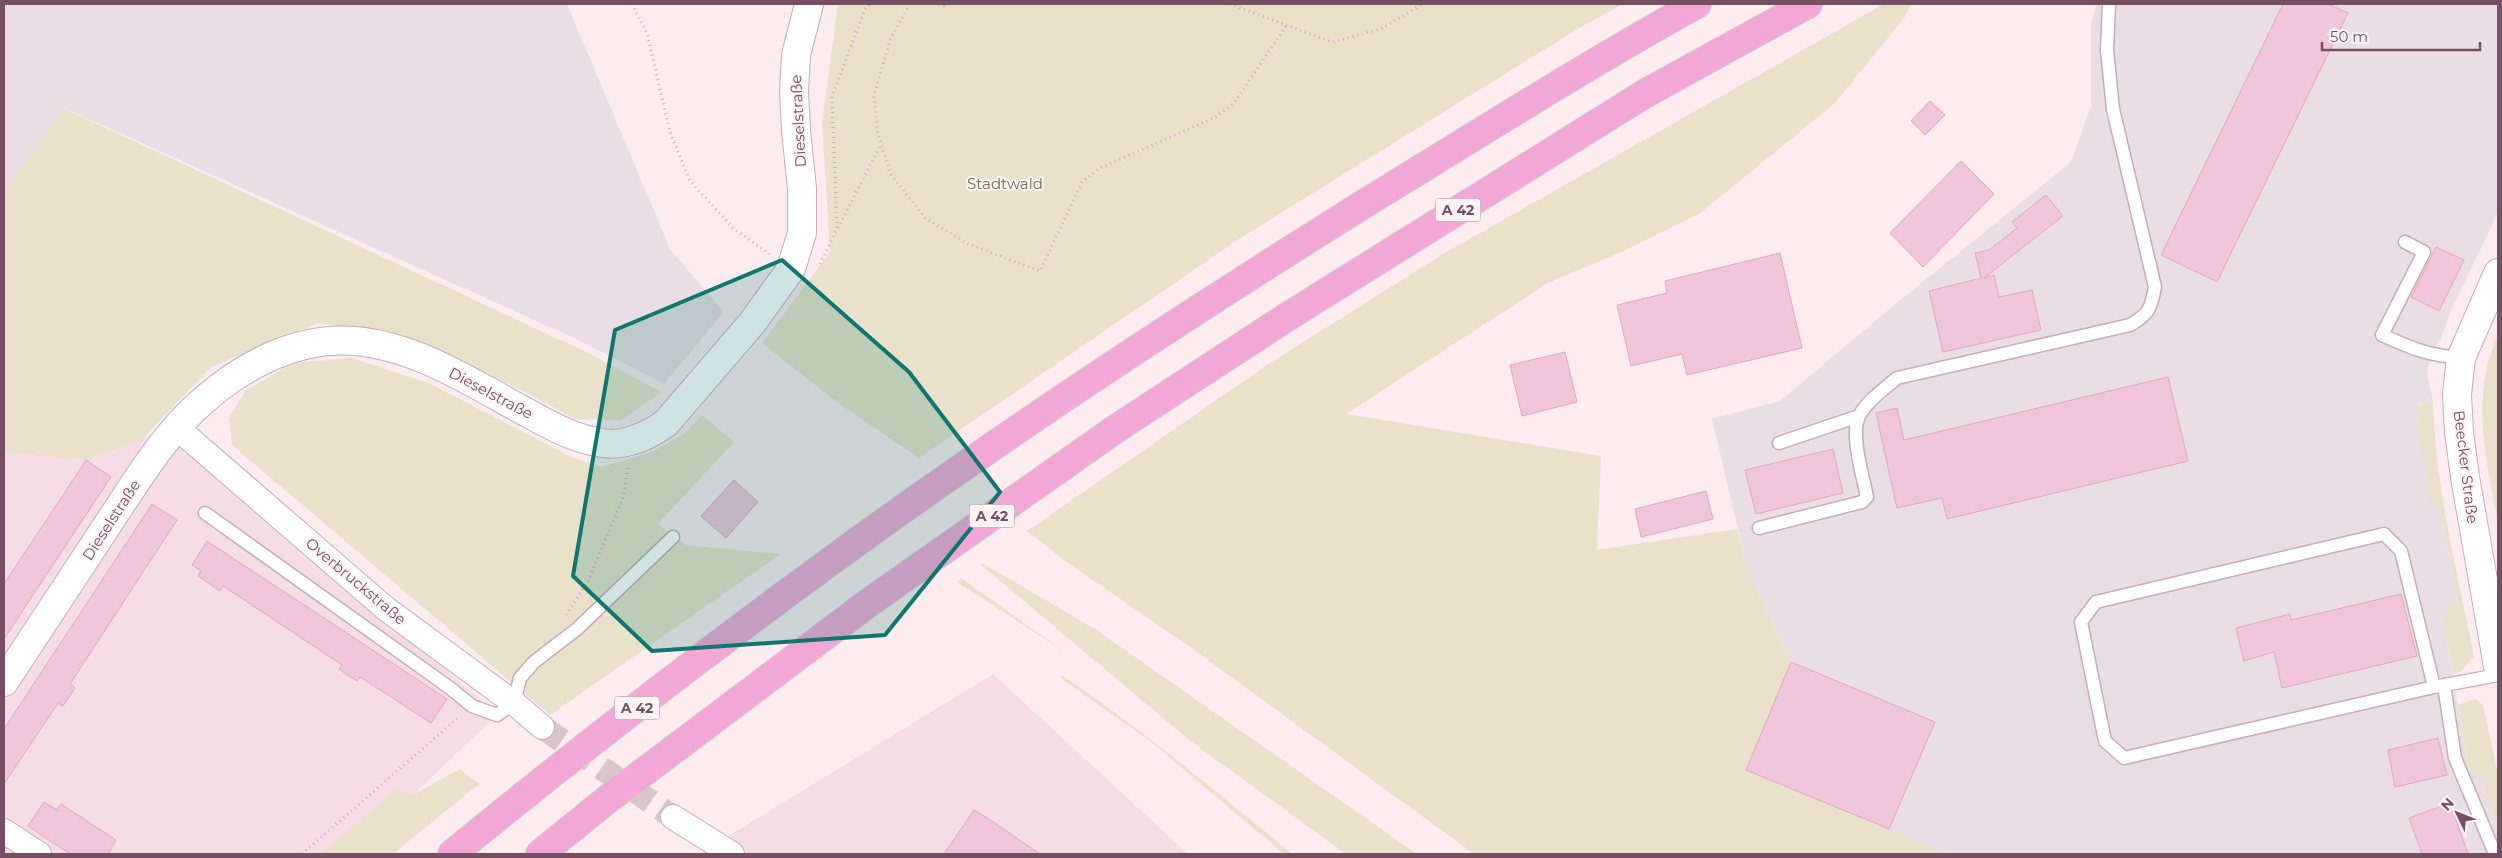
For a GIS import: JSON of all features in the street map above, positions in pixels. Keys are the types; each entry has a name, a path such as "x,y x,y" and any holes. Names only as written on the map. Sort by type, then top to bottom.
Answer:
{"highway":[{"name":"A 42","path":"452,854 566,761 824,565 1075,391 1258,270 1594,62 1698,4"},
{"name":"A 42","path":"540,854 608,799 867,604 1117,428 1286,316 1638,98 1808,4"}],"street":[{"name":"Dieselstraße","path":"4,682 148,464 176,427 204,400 237,374 275,354 304,344 355,341 398,350 442,366 569,436 605,444 632,440 652,433 682,406 752,323 791,269 802,233 802,188 794,91 796,55 810,4"},
{"name":"Beecker Straße","path":"2498,273 2461,358 2458,394 2459,432 2498,666"},
{"name":"Overbruckstraße","path":"176,427 385,608 514,703 542,727"},
{"path":"674,817 732,854"},
{"path":"4,831 39,854"}],"lane":[{"path":"1759,528 1862,502 1867,497 1856,428 1860,416 1872,400 1897,378 2130,325 2146,315 2152,304 2155,287 2113,109 2107,50 2109,4"},
{"path":"2404,242 2424,252 2382,335 2416,351 2431,355 2461,358"},
{"path":"1779,443 1860,416"},
{"path":"205,513 450,688 472,706 497,715 514,703 520,678 534,662 577,629 673,537"},
{"path":"2495,854 2456,758 2439,686 2401,551 2384,534 2096,602 2081,622 2105,741 2124,758 2439,686 2498,675"}],"path":[{"path":"632,4 647,33 670,132 690,181 733,228 791,269 820,264 881,144"},
{"path":"838,229 832,97 865,9 870,4"},
{"path":"910,4 890,40 874,96 881,144 890,173 925,218 968,244 1040,271 1082,182 1100,168 1214,118 1221,113 1234,102 1286,26"},
{"path":"939,4 947,7"},
{"path":"1230,4 1332,42 1381,29 1422,4"},
{"path":"561,621 588,581 624,496 632,440"},
{"path":"302,854 472,706"}],"highlighted area":[{"path":"782,260 909,372 1000,492 885,635 652,651 573,576 615,330"}],"shaded area":[{"path":"4,4 567,4 670,249 724,312 664,384 572,337 64,108 4,191"},
{"path":"2096,4 2498,4 2498,212 2452,309 2441,338 2431,355 2427,372 2433,401 2417,404 2441,512 2457,599 2443,617 2468,765 2470,772 2481,776 2498,827 2498,854 1949,854 1745,770 1791,662 1747,568 1712,419 1780,401 1893,306 2071,162 2091,106 2091,25"},
{"path":"176,427 497,715 351,854 4,854 4,453 86,460"},
{"path":"993,674 1188,854 699,854"}],"green space":[{"name":"Stadtwald","path":"838,4 1623,4 1581,27 1239,239 919,458 838,403 762,343 830,252 822,122"},
{"path":"1884,4 1910,4 1905,17 1834,104 1699,214 1626,250 1548,283 1346,414 1601,456 1597,550 1737,529 1747,568 1791,662 1746,770 1949,854 1474,854 1190,647 1065,561 1027,531 1267,365 1443,254"},
{"path":"63,108 586,352 662,392 621,420 575,419 521,390 404,336 318,323 211,367 143,439 86,460 4,453 4,191"},
{"path":"2498,336 2498,525 2489,477 2482,406 2484,382 2489,359"},
{"path":"352,358 431,384 573,458 602,467 652,452 684,434 702,415 734,442 658,524 686,545 781,554 550,715 232,445 229,418 245,391 293,363"},
{"path":"2433,401 2442,497 2474,656 2462,671 2453,674 2443,617 2457,599 2441,512 2430,502 2416,405"},
{"path":"982,563 1095,629 1417,854 1346,854 1189,740 980,564"},
{"path":"961,578 1065,652 957,582"},
{"path":"1062,675 1151,739 1292,854 1284,854 1150,741 1060,678"},
{"path":"2476,699 2483,705 2498,774 2498,827 2481,776 2470,772 2468,765 2458,705"},
{"path":"460,769 479,784 393,854 321,854 395,790 414,794"}],"building":[{"path":"2283,4 2328,4 2348,13 2217,282 2161,255"},
{"path":"1930,101 1945,115 1925,135 1911,121"},
{"path":"1961,161 1994,194 1923,267 1890,233"},
{"path":"2046,195 2063,216 1984,278 1994,275 1999,297 2032,290 2041,330 1943,352 1929,291 1981,278 1975,253 1989,250 2017,228 2012,222"},
{"path":"2436,247 2464,260 2439,311 2411,297"},
{"path":"1780,253 1802,348 1687,375 1682,354 1631,366 1617,305 1667,293 1665,281"},
{"path":"1565,352 1577,402 1522,416 1510,365"},
{"path":"2168,377 2188,461 1947,519 1942,498 1897,508 1876,413 1897,408 1904,440"},
{"path":"1833,449 1843,493 1756,514 1745,470"},
{"path":"86,460 111,477 4,639 4,584"},
{"path":"734,480 758,502 726,538 701,516"},
{"path":"1706,491 1713,519 1641,537 1635,509"},
{"path":"152,504 177,520 70,684 75,688 63,706 58,703 4,784 4,729"},
{"path":"207,541 447,699 431,723 360,677 357,681 346,674 339,669 342,665 223,586 220,591 198,576 201,571 192,565"},
{"path":"2401,594 2417,656 2282,688 2274,652 2244,661 2236,628 2290,614 2291,620"},
{"path":"1791,662 1935,722 1889,829 1746,770"},
{"path":"2438,738 2447,775 2395,787 2388,750"},
{"path":"44,802 57,810 61,804 116,840 108,854 70,854 28,826"},
{"path":"2450,803 2468,854 2422,854 2409,818"},
{"path":"974,810 989,819 1040,854 944,854"}],"tunnel":[{"path":"542,727 673,817"}]}
